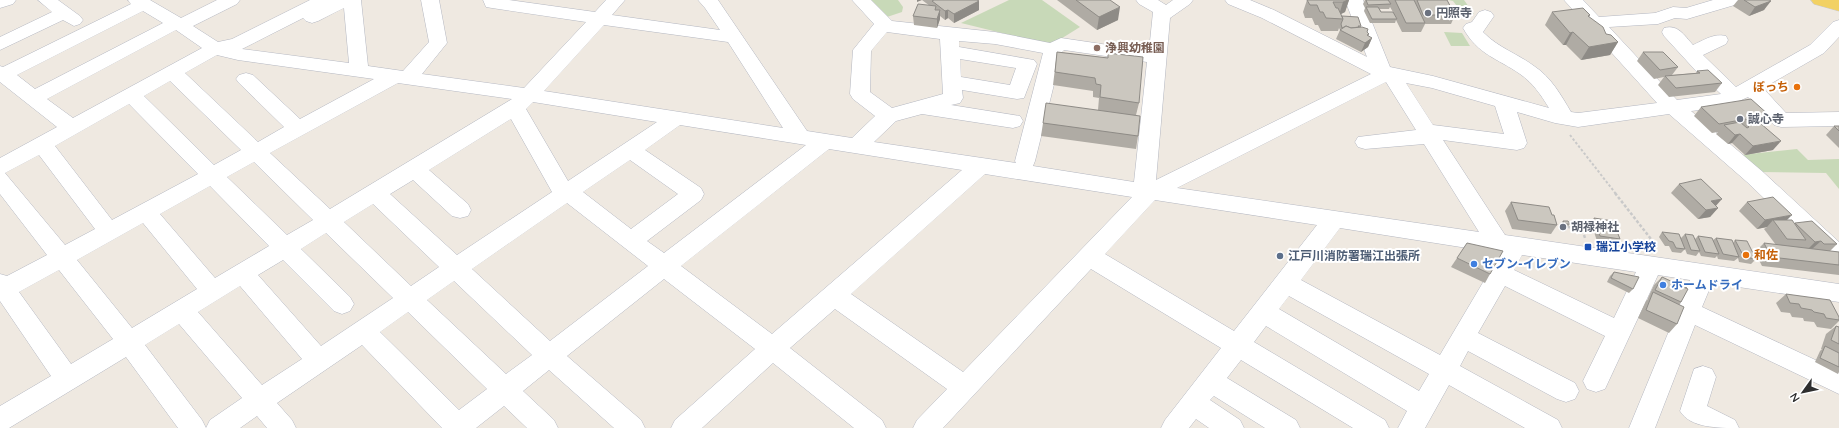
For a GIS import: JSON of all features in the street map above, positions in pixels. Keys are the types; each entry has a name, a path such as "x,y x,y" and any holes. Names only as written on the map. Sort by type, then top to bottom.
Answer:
{"main road":[{"path":"1820,0 1839,6"}],"street":[{"path":"0,3 7,0"},
{"path":"47,0 90,31"},
{"path":"33,98 178,24 231,0"},
{"path":"0,167 131,96 215,48 237,44 324,0"},
{"path":"250,56 284,31 345,0"},
{"path":"352,0 359,71"},
{"path":"68,379 1,288 109,232 298,129 402,77 438,43 430,0"},
{"path":"492,0 492,3 536,4 598,19 722,36 733,36"},
{"path":"0,420 415,169 522,102 616,0"},
{"path":"707,0 712,4 800,137"},
{"path":"861,0 887,26 1027,64 1017,93 952,82"},
{"path":"1145,0 1167,13 1184,0"},
{"path":"1234,0 1268,14 1386,73 1433,82 1560,117 1578,120 1672,106 1726,100 1835,38"},
{"path":"1354,0 1374,49 1386,73 1508,245"},
{"path":"1573,0 1672,106 1761,182 1839,256"},
{"path":"1659,0 1673,12"},
{"path":"1594,23 1658,18 1673,12 1688,14 1732,0"},
{"path":"72,128 1,74 90,31 140,2 215,48 250,56 402,77 522,102 677,118 1147,191 1839,293"},
{"path":"1147,191 1162,10"},
{"path":"0,44 64,13"},
{"path":"1485,16 1477,28 1472,28 1475,34 1495,51 1534,74 1546,87 1560,117"},
{"path":"884,24 862,50 860,94 890,116"},
{"path":"1671,32 1703,67 1742,92 1757,93 1781,120 1839,120"},
{"path":"950,42 995,38 1053,50"},
{"path":"1691,53 1719,40"},
{"path":"857,146 883,120 890,116 954,98 950,42"},
{"path":"1025,161 1053,50 1061,44 1158,58"},
{"path":"172,72 545,428"},
{"path":"926,428 965,388 1147,191 1315,111 1386,73"},
{"path":"246,79 298,129"},
{"path":"131,96 342,304"},
{"path":"522,102 558,185 772,348 873,428"},
{"path":"1365,142 1429,134 1518,152 1504,102"},
{"path":"919,107 1013,121"},
{"path":"219,428 677,118"},
{"path":"364,331 458,428 825,141"},
{"path":"42,144 109,232"},
{"path":"630,150 693,194 631,241"},
{"path":"684,428 772,348 834,296 981,165"},
{"path":"415,169 460,210"},
{"path":"0,178 129,342 193,428"},
{"path":"375,193 550,356 632,428"},
{"path":"146,212 212,292"},
{"path":"1174,428 1336,218"},
{"path":"1263,312 1417,418 1500,273 1508,245"},
{"path":"1088,256 1376,428"},
{"path":"1596,380 1651,266"},
{"path":"242,273 318,361"},
{"path":"1500,273 1620,332"},
{"path":"1642,428 1704,274"},
{"path":"1286,283 1549,428"},
{"path":"834,296 965,388"},
{"path":"182,310 283,428"},
{"path":"1689,311 1839,383"},
{"path":"1463,337 1566,390"},
{"path":"1703,377 1694,411 1726,428"},
{"path":"1210,381 1287,428"},
{"path":"1193,403 1231,428"}],"path":[{"path":"1560,117 1674,269"},
{"path":"1566,227 1579,228 1583,231 1586,244"}],"green space":[{"path":"870,0 898,0 903,7 902,12 887,17"},
{"path":"1009,0 1042,0 1080,27 1051,45 961,23"},
{"path":"1448,0 1464,0 1474,14 1463,14 1453,1"},
{"path":"1444,32 1462,33 1470,46 1451,46"},
{"path":"1797,149 1808,160 1839,159 1839,189 1826,173 1758,172 1740,155"}],"building":[{"path":"1076,0 1110,0 1120,7 1099,17"},
{"path":"1307,0 1348,0 1343,2 1333,2 1336,8 1338,8 1343,19 1326,18 1323,12 1320,12 1317,5 1310,5"},
{"path":"1366,0 1388,0 1391,4 1368,5"},
{"path":"1395,0 1414,0 1425,23 1406,23"},
{"path":"1417,0 1447,0 1455,15 1423,15"},
{"path":"1744,0 1769,0 1771,1 1755,7"},
{"path":"932,1 979,1 954,14 948,10 945,11"},
{"path":"918,4 936,6 935,10 940,10 937,19 913,16"},
{"path":"1366,7 1378,7 1381,12 1393,12 1397,19 1372,19"},
{"path":"1583,8 1590,15 1588,16 1603,27 1606,34 1611,35 1618,42 1589,47 1573,32 1570,33 1552,12"},
{"path":"1342,16 1358,17 1361,26 1351,28 1346,26 1342,28"},
{"path":"1346,26 1351,28 1362,27 1368,29 1367,32 1369,34 1367,35 1372,38 1365,43 1340,30"},
{"path":"1057,52 1108,58 1108,53 1143,57 1139,103 1100,97 1101,85 1096,84 1095,78 1055,72"},
{"path":"1643,52 1663,52 1678,67 1660,70"},
{"path":"1708,70 1722,83 1676,88 1665,76 1700,73 1697,71"},
{"path":"1751,99 1770,116 1766,117 1768,118 1748,121 1746,119 1719,124 1701,107"},
{"path":"1046,103 1140,116 1138,136 1043,123"},
{"path":"1740,122 1747,128 1749,127 1747,125 1760,123 1781,141 1753,146 1740,134 1735,135 1724,125"},
{"path":"1834,126 1839,126 1839,131"},
{"path":"1701,179 1722,199 1711,201 1718,208 1706,210 1679,184"},
{"path":"1773,197 1792,215 1765,220 1747,202"},
{"path":"1511,202 1549,207 1552,215 1554,215 1557,225 1518,220"},
{"path":"1594,218 1613,221 1620,239 1600,236"},
{"path":"1773,220 1792,220 1806,240 1787,239"},
{"path":"1563,221 1568,221 1570,224 1564,224"},
{"path":"1812,221 1837,244 1824,244 1821,241 1815,242 1795,223"},
{"path":"1662,232 1679,234 1685,249 1676,248 1673,242 1669,241"},
{"path":"1685,234 1693,235 1700,251 1691,250"},
{"path":"1698,236 1712,238 1719,254 1705,252"},
{"path":"1716,238 1732,240 1739,257 1723,254"},
{"path":"1735,240 1747,241 1756,259 1744,257"},
{"path":"1467,243 1503,251 1490,274 1457,258"},
{"path":"1764,243 1839,252 1839,265 1771,257"},
{"path":"1614,272 1639,277 1633,289 1611,278"},
{"path":"1662,277 1688,289 1681,302 1655,290"},
{"path":"1671,281 1688,284 1686,288"},
{"path":"1653,292 1684,307 1677,324 1646,310"},
{"path":"1786,294 1830,300 1839,317 1839,320 1826,318 1824,314 1801,308 1799,304 1790,303"},
{"path":"1836,326 1839,327 1839,344 1831,340"},
{"path":"1825,346 1839,353 1839,367 1820,358"}],"place":[{"name":"円照寺","path":"1428,13"},
{"name":"浄興幼稚園","path":"1097,48"},
{"name":"ぼっち","path":"1797,87"},
{"name":"誠心寺","path":"1740,119"},
{"name":"胡禄神社","path":"1563,227"},
{"name":"瑞江小学校","path":"1588,247"},
{"name":"和佐","path":"1746,255"},
{"name":"江戸川消防署瑞江出張所","path":"1280,256"},
{"name":"セブン-イレブン","path":"1474,264"},
{"name":"ホームドライ","path":"1663,285"}]}
